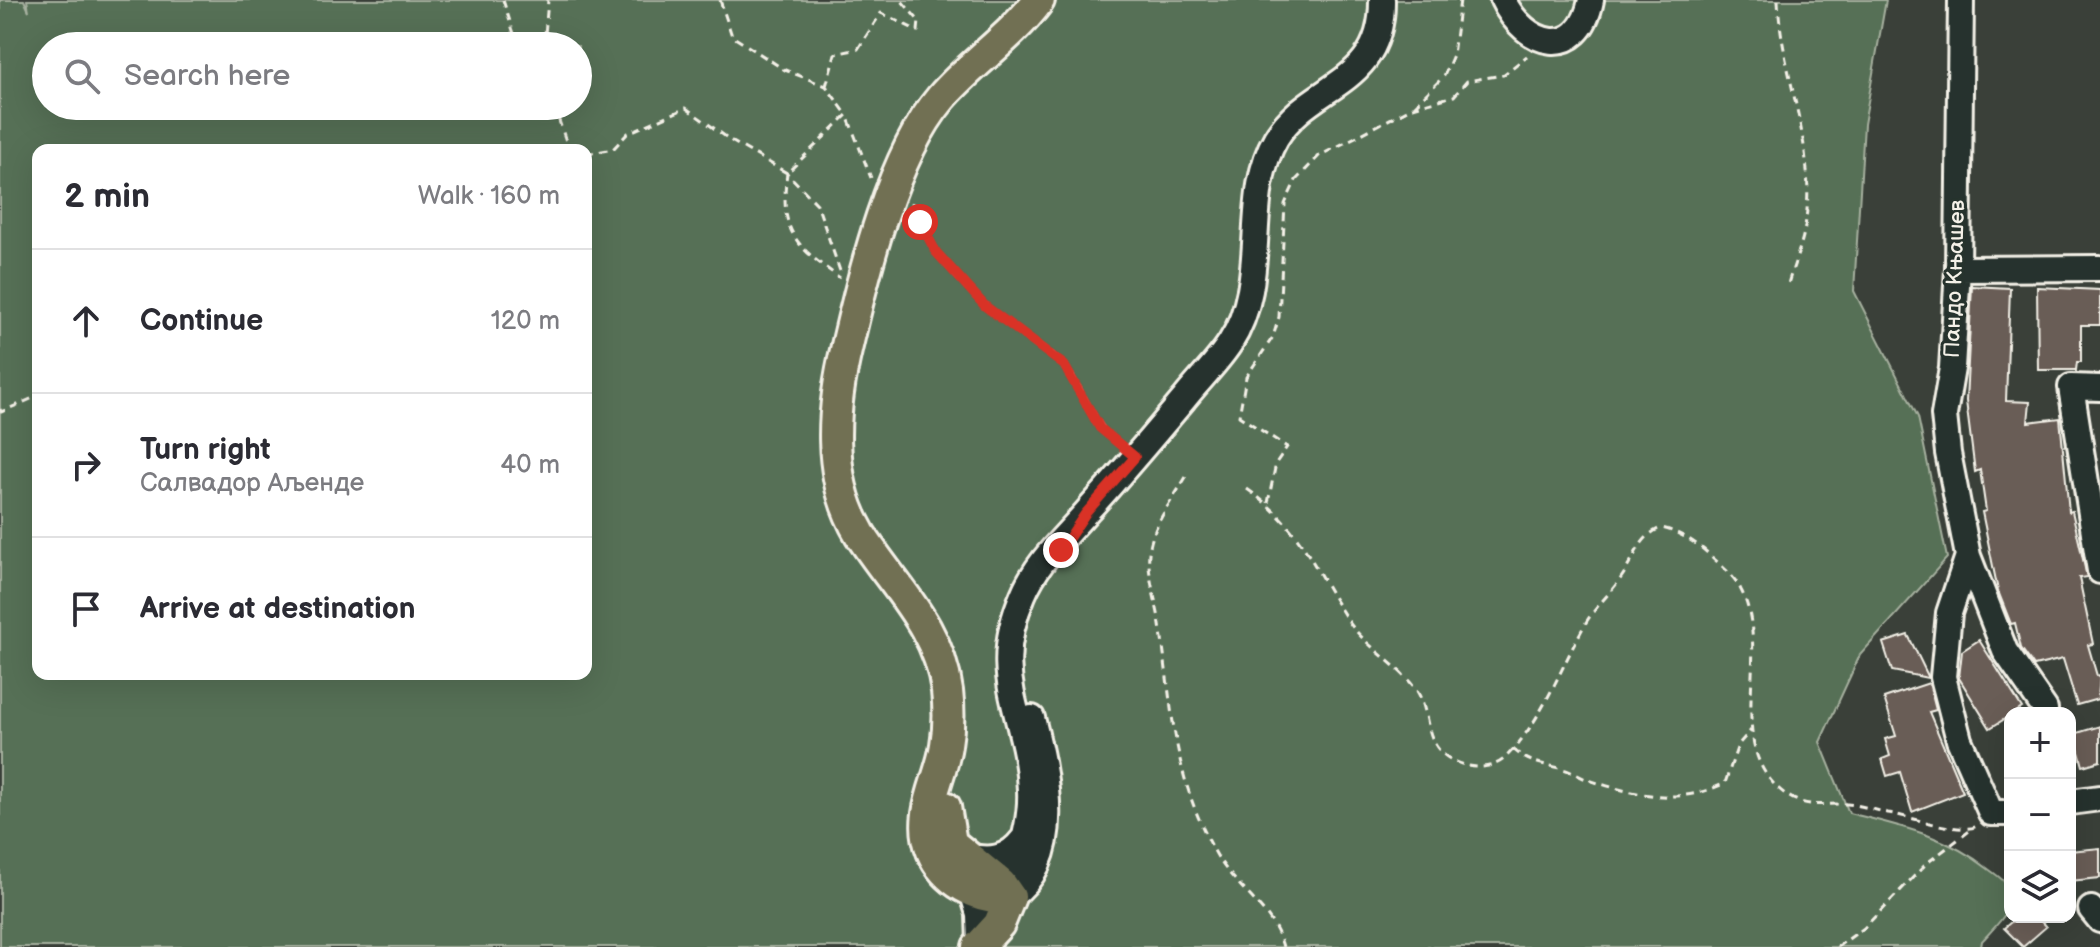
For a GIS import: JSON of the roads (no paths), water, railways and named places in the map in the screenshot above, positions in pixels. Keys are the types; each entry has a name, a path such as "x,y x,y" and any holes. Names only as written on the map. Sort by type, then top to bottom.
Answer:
{"main road":[{"path":"1010,897 995,898 972,891 939,863 926,832 948,725 947,690 940,661 927,628 860,533 846,502 833,450 843,367 876,240 902,161 940,99 1023,22 1039,0"},
{"path":"846,502 920,599 949,653 957,688 959,726 945,799 951,843 1001,884 1010,897"},
{"path":"979,946 999,924 1010,897"}],"street":[{"path":"1010,897 1023,839 1030,787 1010,695 1010,637 1019,605 1034,572 1132,462 1230,342 1252,285 1261,186 1271,149 1287,124 1338,86 1365,59 1376,37 1382,0"},
{"path":"1503,0 1520,26 1546,41 1559,42 1571,37 1588,17 1591,0"},
{"name":"Пандо Књашев","path":"1961,0 1958,269 1952,368 1944,415 1948,453 1968,556 2005,651 2044,707"},
{"path":"1958,269 2100,268"},
{"path":"2100,388 2071,387 2100,571"},
{"path":"1010,897 1032,878 1048,807 1043,759 1022,678 1025,619 1045,573 1085,514"},
{"name":"Пандо Књашев","path":"1968,556 1949,613 1943,677 1959,740 2001,813"},
{"path":"2076,801 2100,798"},
{"path":"966,856 996,859 1015,850 1023,839"},
{"path":"972,891 979,914 979,946"}]}
